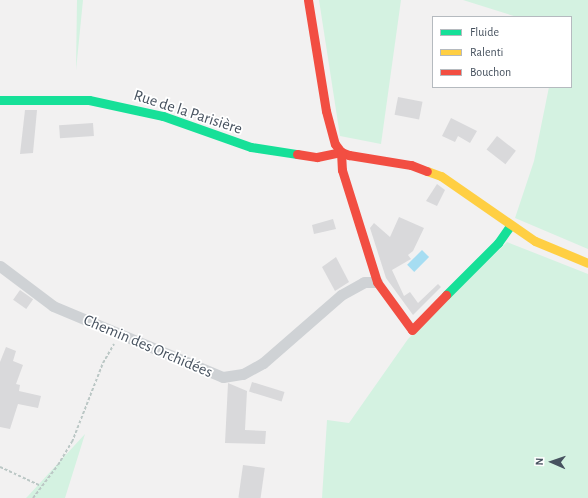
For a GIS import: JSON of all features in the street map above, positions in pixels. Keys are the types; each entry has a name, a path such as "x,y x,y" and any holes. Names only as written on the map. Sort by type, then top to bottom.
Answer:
{"street":[{"path":"308,0 326,111 335,144 341,152 349,155 401,163 441,176 510,226 535,241 588,263"},
{"name":"Rue de la Parisière","path":"0,100 89,100 163,116 251,147 317,157 341,152"},
{"path":"341,152 342,170 376,282 412,330 498,243 510,226"},
{"name":"Chemin des Orchidées","path":"0,266 53,306 223,377 243,374 262,363 341,295 364,282 376,282"}],"path":[{"path":"33,498 72,442 103,363 120,334"},
{"path":"0,467 41,486"}],"green space":[{"path":"77,0 83,0 76,70"},
{"path":"319,0 401,0 381,144 340,136"},
{"path":"463,0 588,0 588,249 515,218 534,161 549,88 572,88 572,16 514,16"},
{"path":"507,242 588,274 588,498 322,498 327,420 349,423 408,339"},
{"path":"85,434 65,498 26,498 28,496"}],"water":[{"path":"422,250 429,257 414,272 407,265"}],"building":[{"path":"398,97 423,102 419,119 395,115"},
{"path":"25,110 37,110 33,153 20,154"},
{"path":"451,118 477,131 470,143 458,136 455,142 442,136"},
{"path":"93,123 94,136 60,138 59,125"},
{"path":"497,136 516,151 505,164 487,149"},
{"path":"437,184 445,190 437,206 426,201"},
{"path":"399,217 424,228 413,251 408,255 411,259 392,270 404,296 410,292 418,303 438,284 441,287 413,315 386,278 370,228 374,223 390,237"},
{"path":"333,219 336,229 314,234 312,225"},
{"path":"336,257 349,282 335,291 322,267"},
{"path":"20,290 33,299 26,309 13,300"},
{"path":"6,347 16,351 13,361 23,365 16,384 20,385 19,391 41,396 38,408 18,404 10,429 0,427 0,362"},
{"path":"252,382 285,392 282,402 249,392"},
{"path":"228,383 247,391 245,430 266,431 265,444 225,443"},
{"path":"243,465 265,468 261,498 238,498"}],"traffic: fast":[{"path":"0,100 89,100 163,116 251,147 297,154"},
{"path":"446,295 498,243 510,226"}],"traffic: slow":[{"path":"427,171 441,176 535,241 588,263"}],"traffic: jam":[{"path":"308,0 326,111 335,144 341,152 349,155 411,165 427,171"},
{"path":"297,154 317,157 341,152 342,170 377,282 412,330 446,295"}]}
